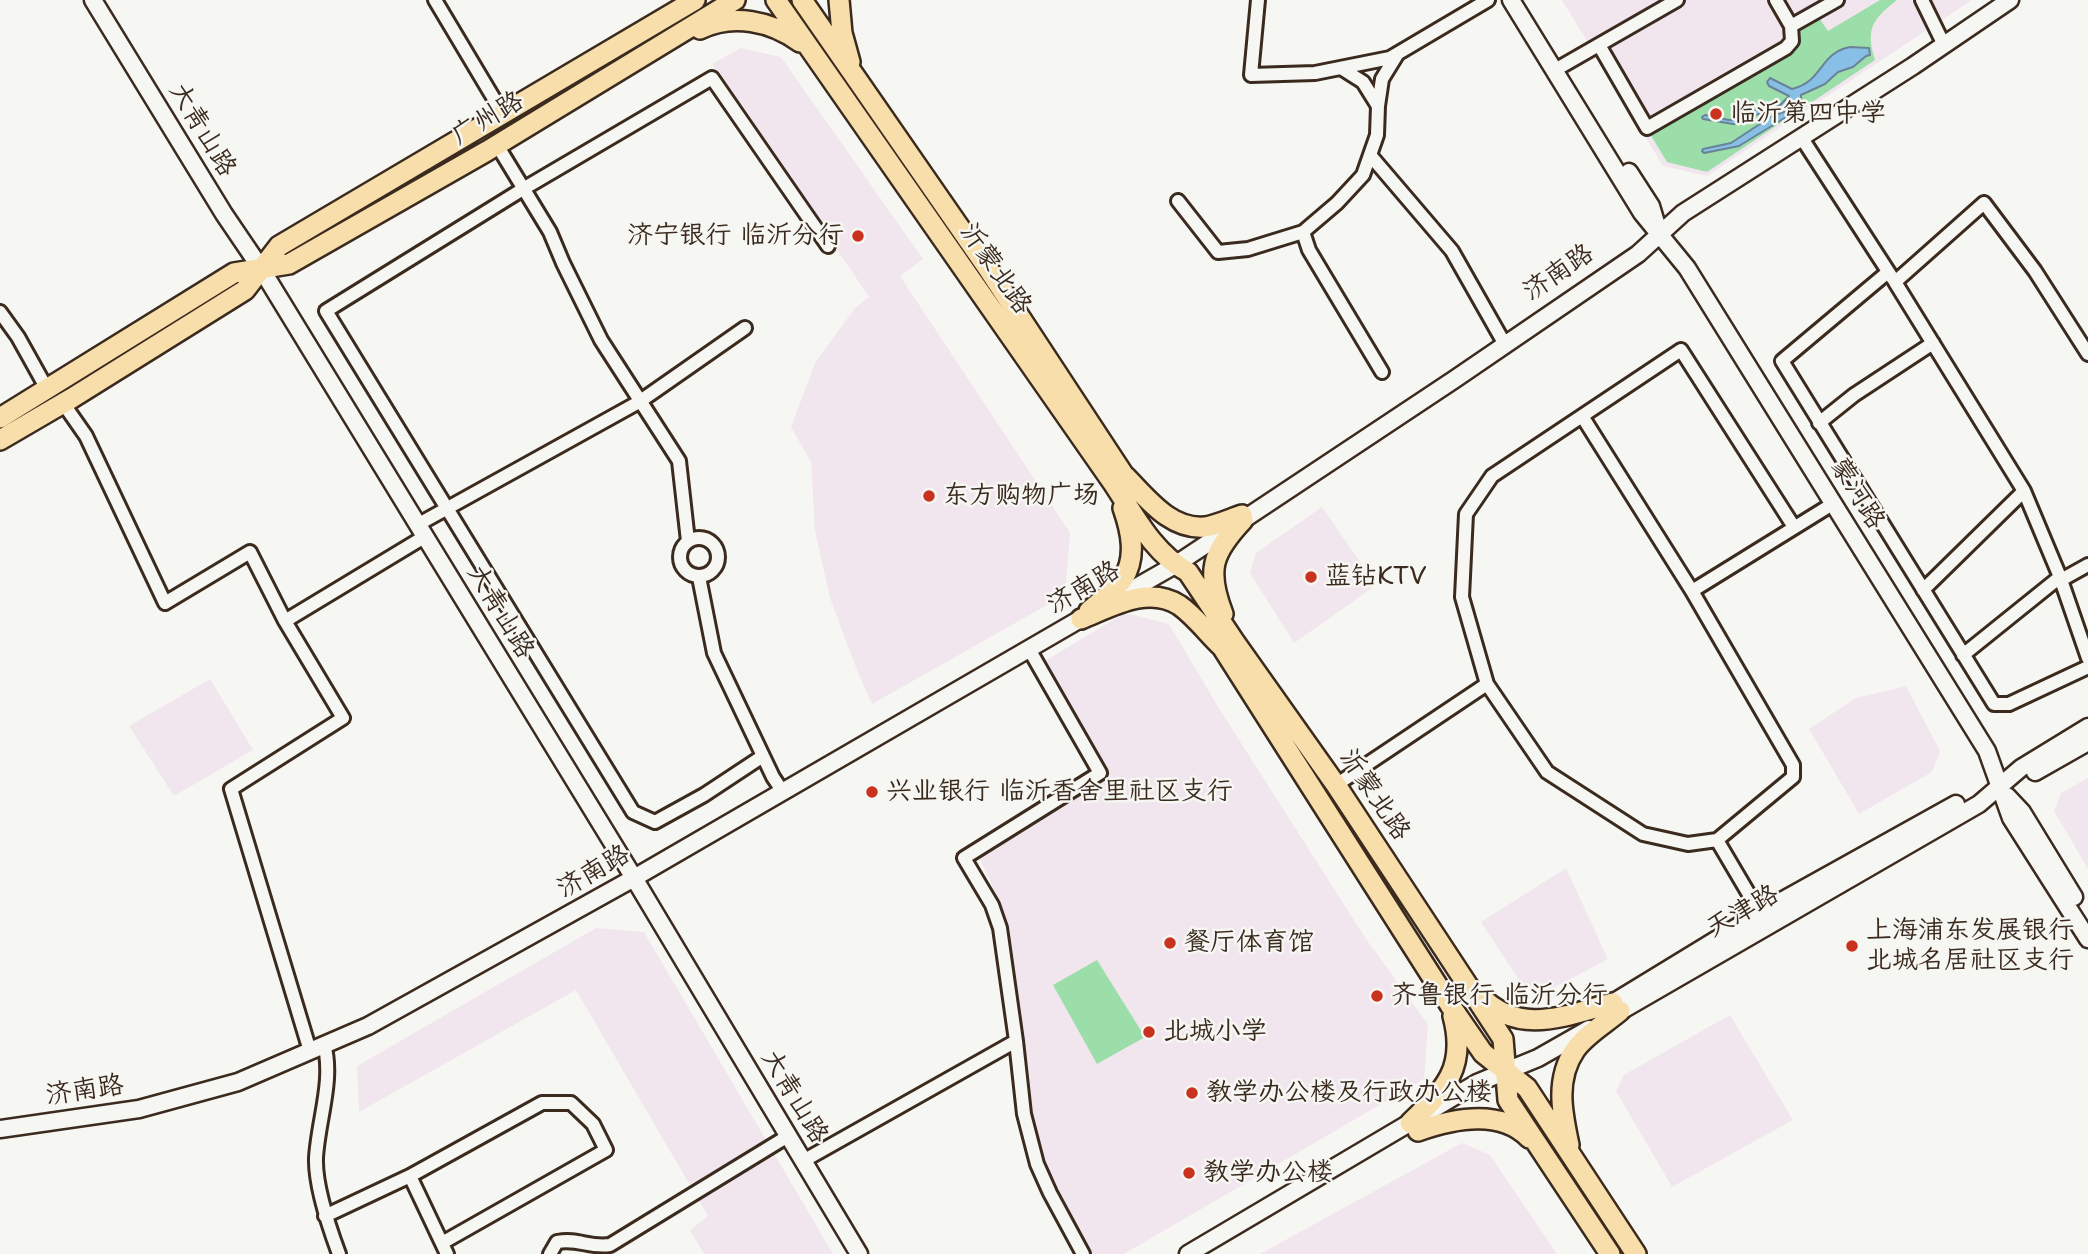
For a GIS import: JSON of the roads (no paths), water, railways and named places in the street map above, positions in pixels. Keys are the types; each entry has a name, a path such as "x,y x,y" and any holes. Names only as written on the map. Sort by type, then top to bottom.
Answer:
{"main road":[{"path":"642,33 682,0"},
{"name":"广州路","path":"0,440 245,290 279,246 695,0"},
{"name":"广州路","path":"0,418 234,273 289,264 497,145 734,0"},
{"name":"沂蒙北路","path":"776,0 1119,479 1170,544 1177,579 1336,785 1503,1040 1508,1100 1609,1254"},
{"name":"沂蒙北路","path":"802,0 986,267 1119,479"},
{"path":"839,0 842,33 854,77"},
{"path":"654,49 705,26 731,20 760,22 786,32 808,48"},
{"path":"1119,479 1170,519 1190,527 1208,527 1242,517"},
{"path":"1081,619 1123,580 1131,559 1133,544 1119,479"},
{"path":"1228,644 1215,584 1214,562 1223,541 1242,517"},
{"path":"1081,619 1129,599 1158,596 1179,605 1228,644"},
{"name":"沂蒙北路","path":"1228,644 1450,1005 1483,1053 1527,1088 1636,1254"},
{"path":"1465,981 1483,1000 1501,1012 1524,1021 1616,1007"},
{"path":"1414,1127 1449,1081 1455,1061 1458,1034 1450,1005"},
{"path":"1571,1156 1563,1121 1563,1076 1576,1049 1616,1007"},
{"path":"1414,1127 1471,1118 1492,1120 1521,1131 1538,1147"}],"street":[{"name":"大青山路","path":"93,0 634,878 859,1254"},
{"path":"435,0 503,114"},
{"path":"1258,0 1251,75 1314,73 1390,58 1488,0"},
{"name":"蒙河路","path":"1511,0 1642,213 1687,268 1987,751 2011,818 2088,939"},
{"name":"蒙河路","path":"1521,0 1651,206 1660,236 1681,274 1998,786 2022,812 2088,920"},
{"path":"1562,66 1677,0"},
{"path":"1599,46 1647,128 1786,48 1791,41 1791,26 1776,0"},
{"path":"1791,26 1838,0"},
{"path":"1922,0 1944,45"},
{"name":"济南路","path":"0,1129 139,1108 238,1082 368,1026 634,878 1175,565 1196,545 1639,254 1683,214 1944,45 1990,6 2010,0"},
{"name":"济南路","path":"1242,517 1660,236 1688,223 2019,0"},
{"path":"1178,201 1218,252 1248,249 1303,232 1337,204 1363,175 1377,135 1382,79 1398,53"},
{"path":"1341,68 1363,82 1378,106"},
{"path":"763,756 704,795 654,822 633,812 326,311 523,189 712,78 828,246"},
{"path":"1805,143 2024,491 2061,578 2088,658"},
{"path":"497,145 550,232 562,263 601,340 678,461 688,541"},
{"path":"1370,155 1452,251 1503,341"},
{"path":"2088,354 2035,271 1984,203 1782,361 1994,704 2009,704 2088,667"},
{"path":"1303,232 1309,250 1382,372"},
{"path":"0,312 18,337 47,389"},
{"path":"285,621 421,531 447,509 639,402 745,328"},
{"path":"1819,423 1854,395 1933,343"},
{"path":"1582,416 1692,591 1793,765 1793,778 1717,841 1688,844 1643,834 1547,772 1487,684 1462,597 1466,514 1492,476 1681,349 1794,527"},
{"path":"63,403 86,436 165,603 250,552 285,621 343,718 231,789 317,1047 328,1061 316,1161 326,1216 339,1254"},
{"path":"1923,590 2024,491"},
{"path":"1692,591 1826,508"},
{"path":"697,538 706,539 719,554 715,568 709,574 699,577 681,565 680,553 688,541 697,538"},
{"path":"1963,655 2061,578 2088,565"},
{"path":"699,577 714,653 783,792"},
{"path":"1029,649 1100,773 964,858 992,905 1000,928 1024,1114 1037,1164 1083,1254"},
{"path":"1336,785 1487,684"},
{"name":"天津路","path":"1188,1254 1414,1127 1483,1092 1533,1049 1616,1007 1979,804 2021,768 2088,727"},
{"name":"天津路","path":"1616,1007 1760,913 1973,795 2025,777 2088,742"},
{"path":"1717,841 1760,913"},
{"path":"803,1161 1016,1041"},
{"path":"326,1216 410,1176 542,1103 571,1103 593,1124 606,1150 444,1248 410,1176"},
{"name":"天津路","path":"1210,1254 1414,1127"},
{"path":"550,1254 557,1242 573,1239 594,1247 610,1245 788,1136"}],"water":[{"path":"1850,47 1869,48 1870,55 1853,67 1838,72 1825,84 1801,95 1801,104 1796,111 1739,146 1704,153 1702,151 1731,143 1772,116 1794,106 1792,101 1783,109 1755,115 1745,124 1702,117 1705,115 1729,120 1741,119 1756,109 1780,105 1789,96 1769,86 1767,82 1770,78 1792,89 1810,80 1832,55"}],"place":[{"name":"临沂第四中学","path":"1716,114"},
{"name":"济宁银行 临沂分行","path":"858,236"},
{"name":"东方购物广场","path":"929,496"},
{"name":"蓝钻KTV","path":"1311,577"},
{"name":"兴业银行 临沂香舍里社区支行","path":"872,792"},
{"name":"餐厅体育馆","path":"1170,943"},
{"name":"上海浦东发展银行 北城名居社区支行","path":"1852,946"},
{"name":"齐鲁银行 临沂分行","path":"1377,996"},
{"name":"北城小学","path":"1149,1032"},
{"name":"教学办公楼及行政办公楼","path":"1192,1093"},
{"name":"教学办公楼","path":"1189,1173"}]}
